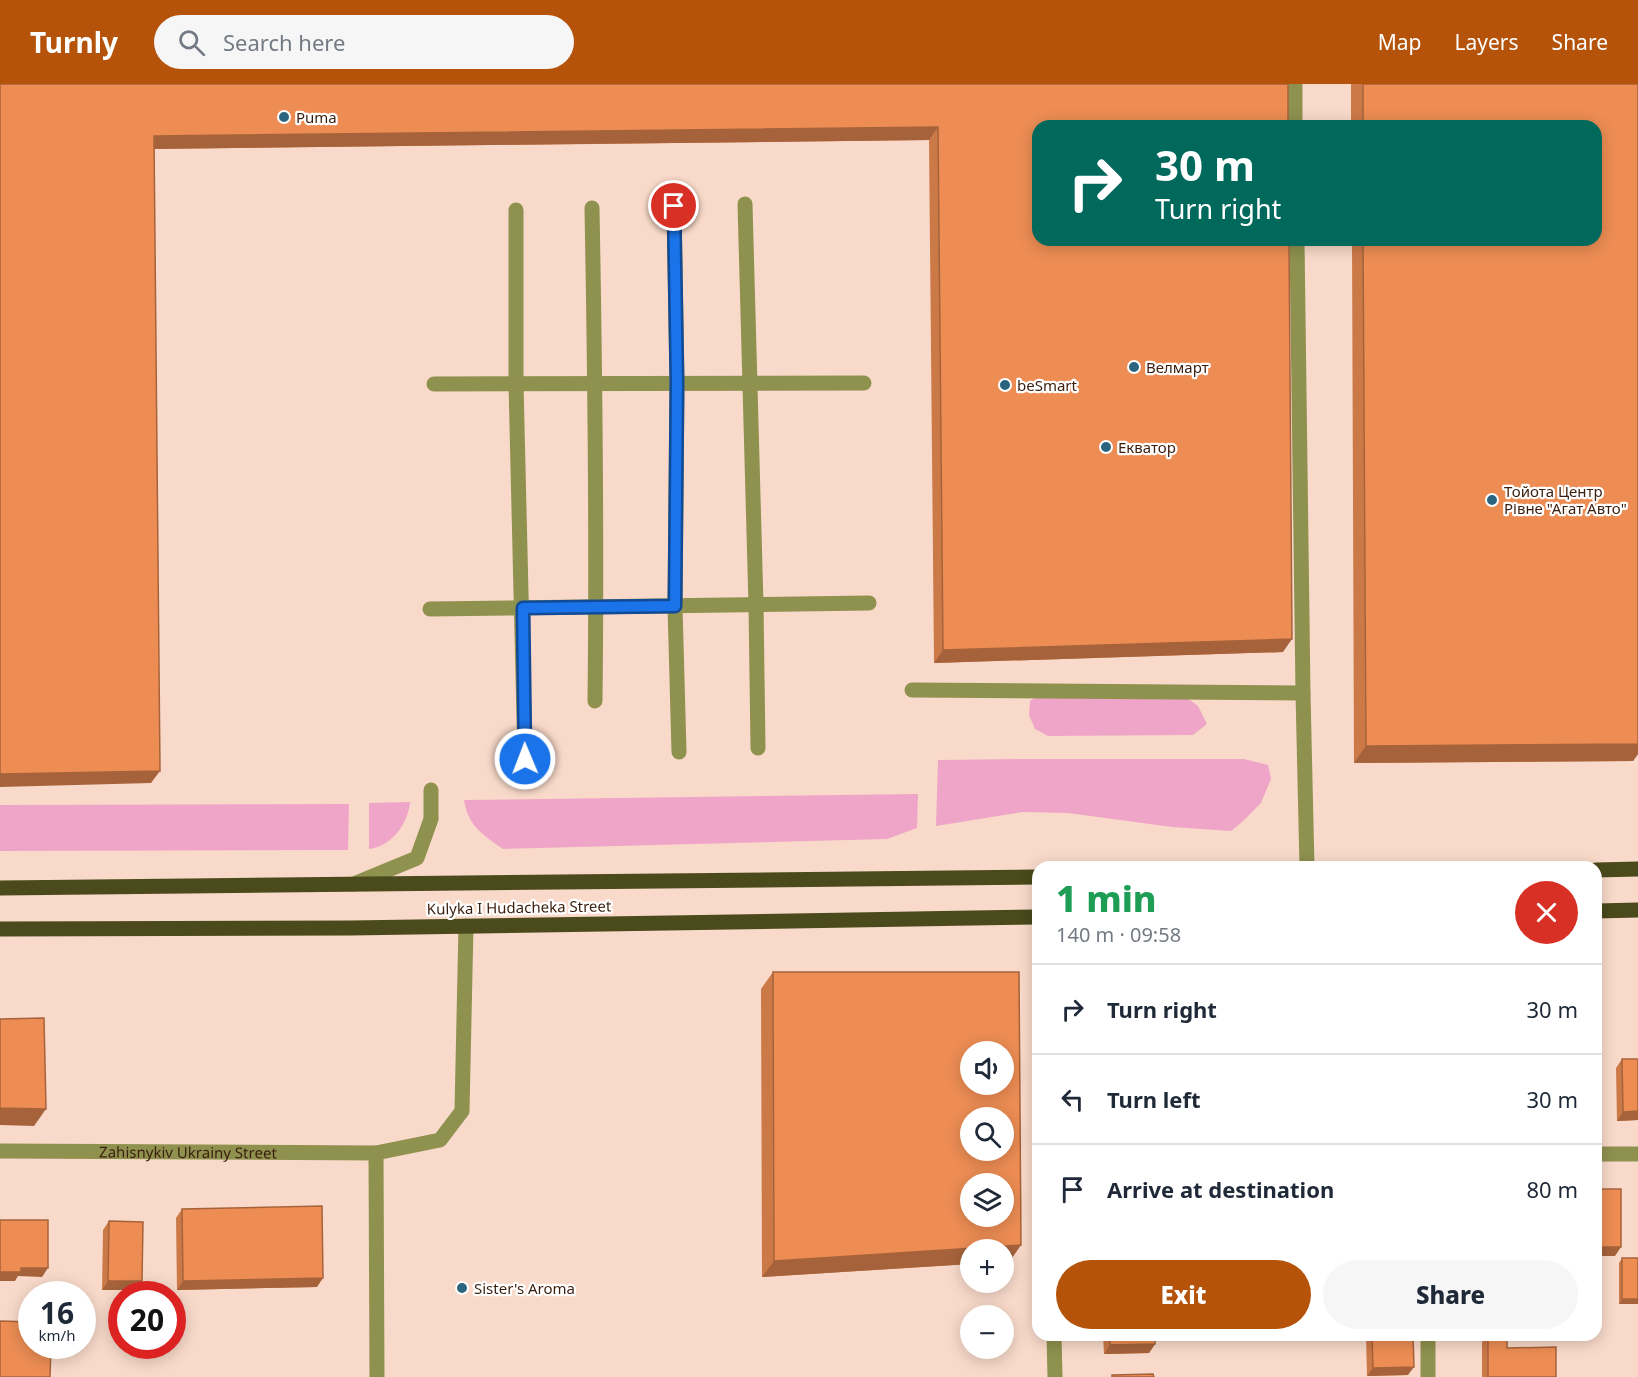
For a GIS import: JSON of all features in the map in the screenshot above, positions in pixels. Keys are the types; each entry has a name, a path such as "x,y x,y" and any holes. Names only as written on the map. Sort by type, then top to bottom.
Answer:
{"main road":[{"path":"1602,870 1638,870"},
{"name":"Kulyka I Hudacheka Street","path":"0,888 1032,877"},
{"path":"1602,911 1638,910"},
{"name":"Kulyka I Hudacheka Street","path":"0,929 466,926 1032,916"}],"street":[{"path":"1295,84 1295,120"},
{"path":"745,204 758,748"},
{"path":"674,206 677,383 675,606 679,752"},
{"path":"592,208 595,384 595,701"},
{"path":"516,210 516,384 525,759"},
{"path":"1297,246 1307,861"},
{"path":"434,384 864,383"},
{"path":"430,609 869,603"},
{"path":"912,690 1303,693"},
{"path":"352,885 417,858 431,819 431,790"},
{"name":"Zahisnykiv Ukrainy Street","path":"0,1151 376,1153 441,1140 462,1111 466,926"},
{"path":"376,1153 377,1377"},
{"path":"1602,1154 1638,1154"},
{"path":"1054,1341 1055,1377"},
{"path":"1428,1341 1428,1377"}],"shaded area":[{"path":"1178,691 1198,706 1207,724 1193,735 1048,736 1035,729 1029,715 1030,701 1043,692"},
{"path":"1244,759 1268,765 1271,779 1261,803 1231,831 1172,827 1068,813 1022,812 936,826 938,760"},
{"path":"918,794 917,828 887,839 503,849 473,823 464,800"},
{"path":"410,802 406,818 392,839 369,849 369,803"},
{"path":"349,804 348,850 0,851 0,805"}],"building":[{"name":"Екватор","path":"0,84 1288,84 1288,120 1032,120 1032,246 1289,246 1292,639 943,650 938,127 154,136 160,771 0,774"},
{"name":"Тойота Центр Рівне \"Агат Авто\"","path":"1363,84 1638,84 1638,744 1366,746 1363,246 1602,246 1602,120 1363,120"},
{"path":"773,972 1019,972 1021,1245 1014,1245 1014,1239 960,1239 960,1249 774,1261"},
{"path":"44,1018 46,1109 0,1108 0,1019"},
{"path":"1622,1059 1638,1059 1638,1111 1623,1112"},
{"path":"1602,1189 1621,1189 1621,1247 1602,1247"},
{"path":"322,1206 323,1278 183,1281 182,1209"},
{"path":"0,1220 48,1220 48,1268 21,1268 21,1272 0,1272"},
{"path":"109,1221 143,1222 142,1281 108,1281"},
{"path":"1622,1258 1638,1258 1638,1299 1622,1299"},
{"path":"0,1321 18,1322 18,1359 51,1359 50,1377 0,1377"},
{"path":"1110,1341 1155,1341 1155,1344 1110,1345"},
{"path":"1372,1341 1413,1341 1414,1367 1373,1368"},
{"path":"1488,1341 1507,1341 1507,1348 1556,1347 1556,1377 1488,1377"},
{"path":"1153,1374 1154,1377 1112,1377 1112,1375"}],"place":[{"name":"Puma","path":"284,117"},
{"name":"Велмарт","path":"1134,367"},
{"name":"beSmart","path":"1005,385"},
{"name":"Екватор","path":"1106,447"},
{"name":"Тойота Центр Рівне \"Агат Авто\"","path":"1492,500"},
{"name":"Sister's Aroma","path":"462,1288"}],"route":[{"path":"525,759 523,608 675,606 677,383 674,206"}]}
